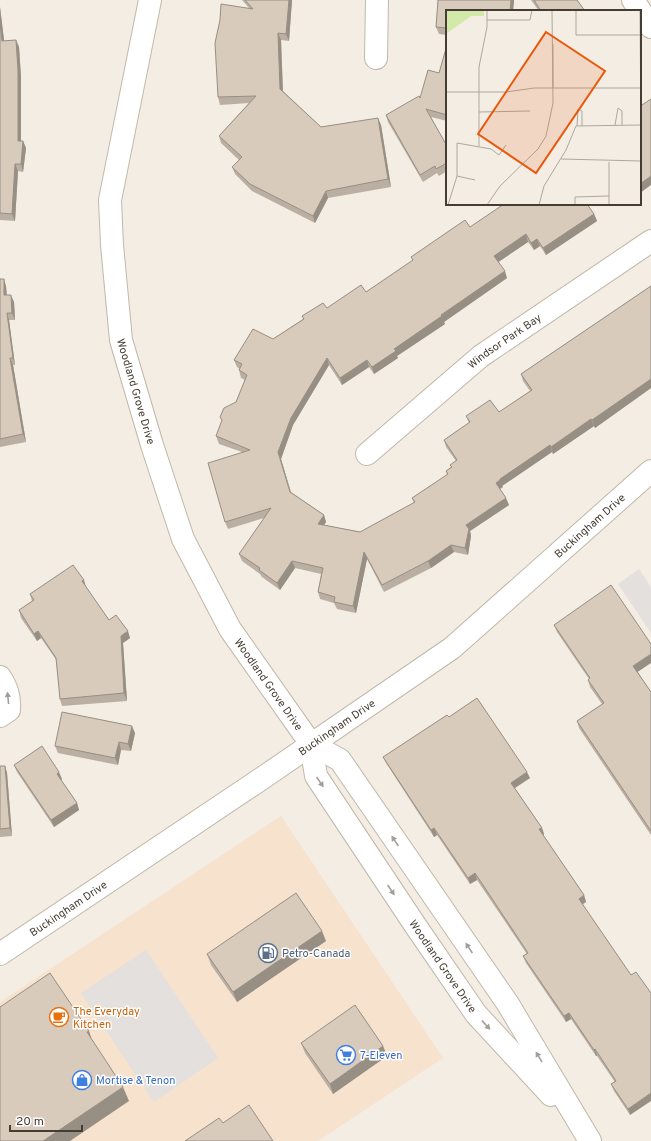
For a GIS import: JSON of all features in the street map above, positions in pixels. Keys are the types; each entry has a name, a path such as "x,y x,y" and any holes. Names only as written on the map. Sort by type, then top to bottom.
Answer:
{"street":[{"name":"Woodland Grove Drive","path":"150,0 110,200 112,245 121,340 152,445 183,539 230,629 312,744 340,760 508,1004 586,1134"},
{"path":"376,58 377,0"},
{"path":"633,0 640,10"},
{"path":"641,12 651,27"},
{"name":"Windsor Park Bay","path":"367,454 481,356 651,241"},
{"name":"Buckingham Drive","path":"0,954 452,648 651,471"},
{"path":"0,677 6,687 9,699 9,710 0,716"},
{"name":"Woodland Grove Drive","path":"312,744 316,776 410,919 476,1014 586,1134"}],"shaded area":[{"path":"639,569 651,587 651,633 618,584"},
{"path":"281,816 443,1058 318,1141 55,1141 0,1060 0,1002"},
{"path":"146,950 218,1058 154,1102 81,993"}],"building":[{"path":"245,0 289,0 286,34 278,33 280,89 321,127 378,118 388,179 326,191 313,216 250,184 232,167 242,157 219,136 256,96 218,97 215,43 220,20 221,4 253,9"},
{"path":"438,0 511,0 510,10 446,10 446,28 436,27"},
{"path":"534,0 577,0 584,10 540,10"},
{"path":"0,22 2,41 16,40 18,70 18,141 23,141 21,164 15,164 12,214 0,213"},
{"path":"446,48 446,115 426,109 446,144 446,164 436,169 435,166 420,175 386,115 419,96 420,98 428,70 439,73"},
{"path":"651,99 651,176 641,183 641,104 642,105"},
{"path":"503,205 588,205 594,214 543,248 537,239 531,243 526,234 494,256 505,271 441,315 442,316 394,349 396,351 372,367 367,360 340,378 327,358 291,418 278,452 290,492 324,515 318,524 360,532 415,502 412,498 448,474 446,471 452,467 450,465 457,460 444,440 470,422 466,416 490,400 499,412 532,390 521,374 651,286 651,379 592,420 591,419 551,447 550,445 500,479 496,483 506,498 466,525 469,529 465,548 451,545 428,561 382,585 364,552 353,606 334,602 335,597 318,592 323,568 292,561 277,583 259,570 260,568 239,554 271,508 225,522 208,463 250,450 216,436 222,420 220,417 224,408 236,402 247,375 239,370 242,364 234,360 253,329 273,339 304,319 302,316 323,303 327,308 361,285 366,292 413,260 411,257 465,220 470,227"},
{"path":"0,279 4,279 4,295 11,295 12,313 7,313 13,358 10,358 23,434 0,439"},
{"path":"73,565 84,580 82,581 109,620 116,615 128,631 121,636 124,693 60,699 56,658 38,631 34,634 19,610 34,600 30,594"},
{"path":"611,585 651,644 651,654 633,666 651,692 651,831 577,721 604,703 588,680 590,678 554,625"},
{"path":"477,698 527,772 511,783 542,828 539,829 584,895 579,899 631,975 636,972 651,993 651,1093 628,1109 611,1084 616,1081 569,1013 564,1016 523,956 528,953 475,873 468,878 434,828 431,830 383,757 447,715 449,717"},
{"path":"62,712 132,726 128,744 119,742 115,758 55,746"},
{"path":"42,746 59,772 57,774 77,803 51,820 14,765"},
{"path":"0,766 5,766 10,828 0,829"},
{"name":"Petro-Canada","path":"296,893 322,931 233,992 207,954"},
{"path":"50,973 89,1031 87,1032 123,1087 43,1141 0,1141 0,1007"},
{"name":"7-Eleven","path":"355,1005 383,1046 330,1084 301,1043"},
{"path":"249,1105 273,1141 185,1141 219,1118 223,1123"}],"place":[{"name":"Petro-Canada","path":"268,953"},
{"name":"The Everyday Kitchen","path":"59,1017"},
{"name":"7-Eleven","path":"346,1055"},
{"name":"Mortise & Tenon","path":"82,1080"}]}
